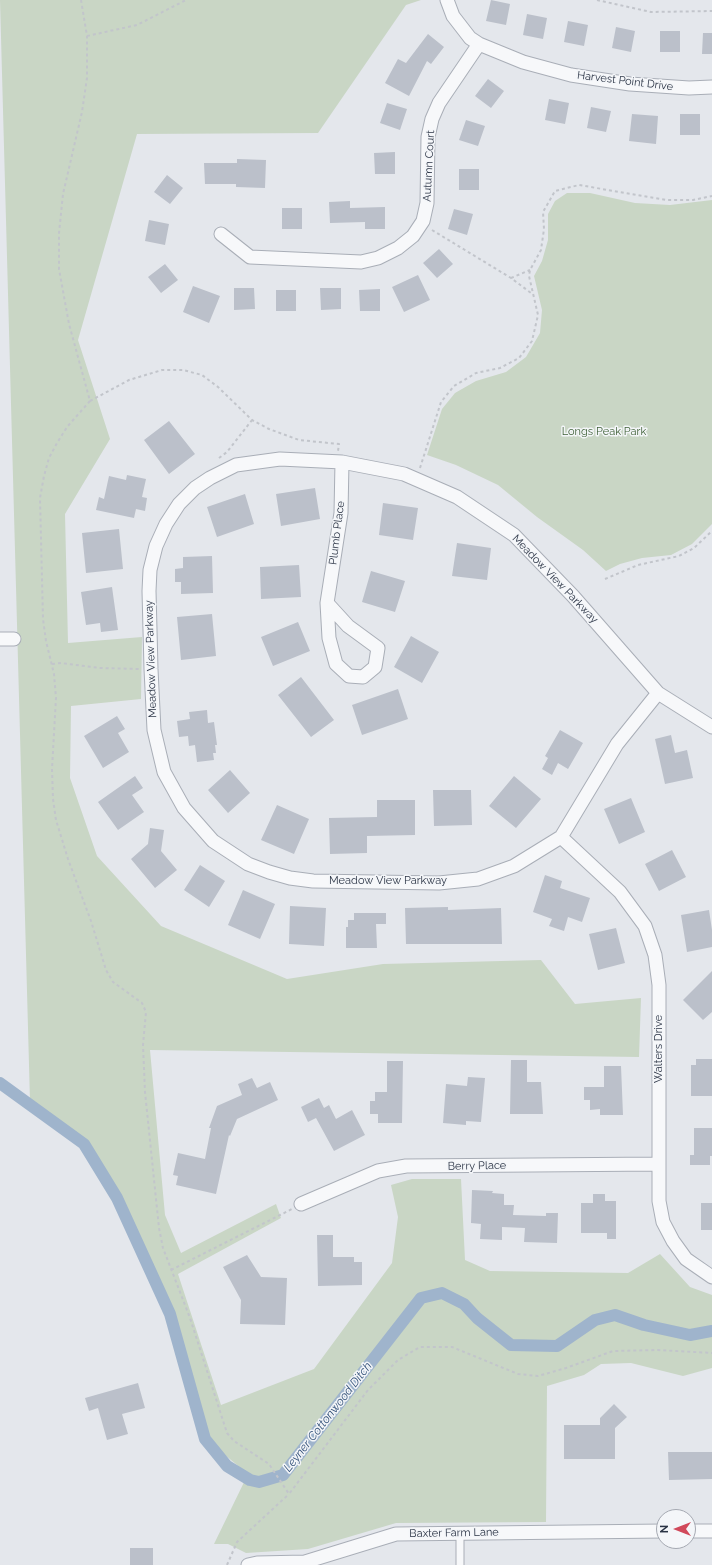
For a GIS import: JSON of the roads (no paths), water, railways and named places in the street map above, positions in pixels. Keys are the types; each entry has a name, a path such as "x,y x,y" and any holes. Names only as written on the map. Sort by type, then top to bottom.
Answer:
{"street":[{"name":"Harvest Point Drive","path":"447,0 453,16 470,38 479,44 523,62 571,75 630,84 689,88 712,87"},
{"name":"Autumn Court","path":"221,234 250,257 361,262 378,258 398,248 413,236 421,224 427,203 428,136 432,120 439,103 479,44"},
{"name":"Meadow View Parkway","path":"658,693 617,744 561,837 514,866 478,879 439,883 313,881 290,878 248,864 213,841 184,808 164,772 154,730 149,591 150,570 156,546 166,524 179,504 195,488 210,478 236,465 280,459 342,462 404,474 457,497 514,535 573,596 658,693 712,727"},
{"name":"Plumb Place","path":"327,603 348,626 378,648 375,668 363,677 349,676 336,664 329,638 327,603 341,513 342,462"},
{"path":"0,639 14,639"},
{"name":"Walters Drive","path":"561,837 620,892 645,926 655,955 659,985 659,1201 663,1222 673,1241 686,1259 712,1276"},
{"name":"Berry Place","path":"301,1204 378,1171 406,1166 659,1164"},
{"name":"Baxter Farm Lane","path":"248,1565 257,1563 306,1562 396,1534 656,1531"},
{"path":"696,1531 712,1531"}],"lane":[{"path":"460,1534 460,1565"}],"waterway":[{"name":"Leyner Cottonwood Ditch","path":"0,1083 84,1144 117,1198 170,1314 205,1439 227,1466 250,1480 259,1482 283,1475 421,1298 442,1293 464,1304 477,1318 511,1345 557,1346 595,1320 615,1315 644,1325 690,1335 712,1331"}],"park label":[{"name":"Longs Peak Park","path":"604,432"}]}
